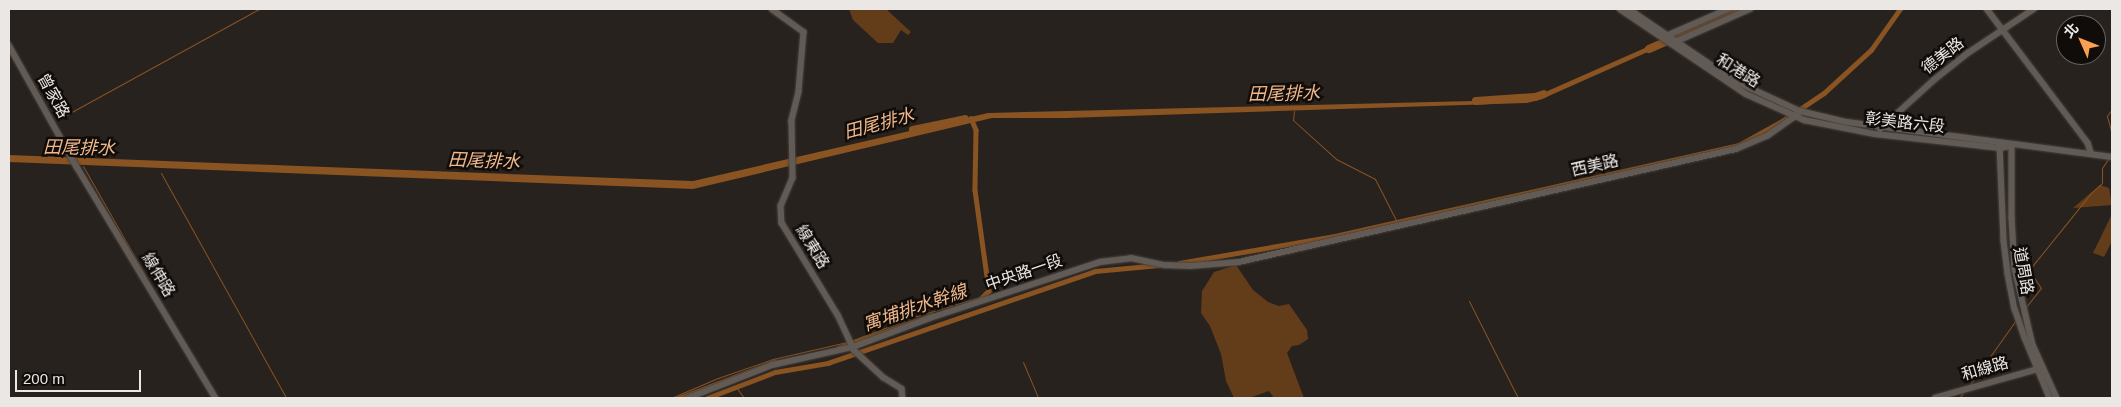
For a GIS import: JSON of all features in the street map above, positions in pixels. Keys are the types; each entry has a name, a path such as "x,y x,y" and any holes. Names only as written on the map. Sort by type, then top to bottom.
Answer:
{"street":[{"name":"線東路","path":"772,9 804,32 799,92 792,121 793,178 781,206 782,224 804,257 853,346 883,377 902,389 903,398"},
{"name":"和港路","path":"1620,9 1735,81 1796,112"},
{"name":"和港路","path":"1629,9 1669,40"},
{"path":"1669,40 1728,9"},
{"path":"1669,40 1750,9"},
{"path":"1986,9 2088,143 2091,152"},
{"name":"德美路","path":"1875,134 1934,80 2002,29 2034,9"},
{"name":"曾家路","path":"9,45 77,167"},
{"name":"彰美路六段","path":"1796,112 1840,121 2000,145"},
{"name":"彰美路六段","path":"1796,112 1839,128 1875,134 2091,152 2112,157"},
{"name":"西美路","path":"1165,265 1211,266 1239,262 1736,149 1767,136 1796,112"},
{"path":"1839,128 1840,121"},
{"name":"道周路","path":"2000,145 2004,241 2015,309 2040,368 2057,398"},
{"name":"道周路","path":"2012,145 2012,218 2015,269 2033,345 2050,398"},
{"name":"線伸路","path":"77,167 216,398"},
{"name":"中央路一段","path":"688,398 772,365 853,346 1090,264 1131,258 1144,259 1165,265"},
{"name":"和線路","path":"1935,398 2040,368"}],"shaded area":[{"path":"849,9 886,9 911,32 908,35 901,30 893,43 878,43 853,20"},
{"path":"1654,44 1659,47 1542,99 1527,103 1066,118 992,118 693,189 9,162 9,155 693,181 988,113 1513,100 1534,97"},
{"path":"2100,185 2109,188 2112,205 2073,208"},
{"path":"2112,214 2112,241 2104,257 2093,253"},
{"path":"1236,265 1253,290 1268,302 1279,306 1289,304 1307,330 1308,339 1299,345 1292,346 1287,353 1304,398 1274,398 1269,391 1249,398 1234,398 1226,381 1221,354 1210,326 1201,313 1202,291 1214,272"}],"waterway":[{"path":"57,120 259,9"},
{"name":"田尾排水","path":"1649,49 1741,9"},
{"path":"1179,263 1335,236 1739,145 1782,121 1824,93 1871,50 1900,9"},
{"name":"田尾排水","path":"1476,101 1535,97 1544,94"},
{"path":"2112,109 2107,116 2112,135"},
{"path":"1294,111 1293,120 1336,159 1375,179 1397,222"},
{"name":"寓埔排水幹線","path":"971,118 976,130 975,190 989,291 980,300"},
{"name":"田尾排水","path":"913,130 965,119"},
{"path":"2026,307 2041,288 2029,270 2092,192 2102,183 2102,168 2108,159"},
{"path":"83,166 145,275"},
{"path":"161,173 286,398"},
{"path":"707,398 775,372 828,363 1095,271 1159,265"},
{"name":"寓埔排水幹線","path":"853,340 917,316 980,297"},
{"path":"1469,301 1518,398"},
{"name":"寓埔排水幹線","path":"838,348 932,315"},
{"path":"1969,386 2016,320"},
{"name":"寓埔排水幹線","path":"671,398 718,378 773,359 847,342"},
{"name":"寓埔排水幹線","path":"679,398 774,362"},
{"path":"1023,362 1038,398"},
{"path":"736,387 744,398"},
{"path":"1959,398 1963,393"}]}
